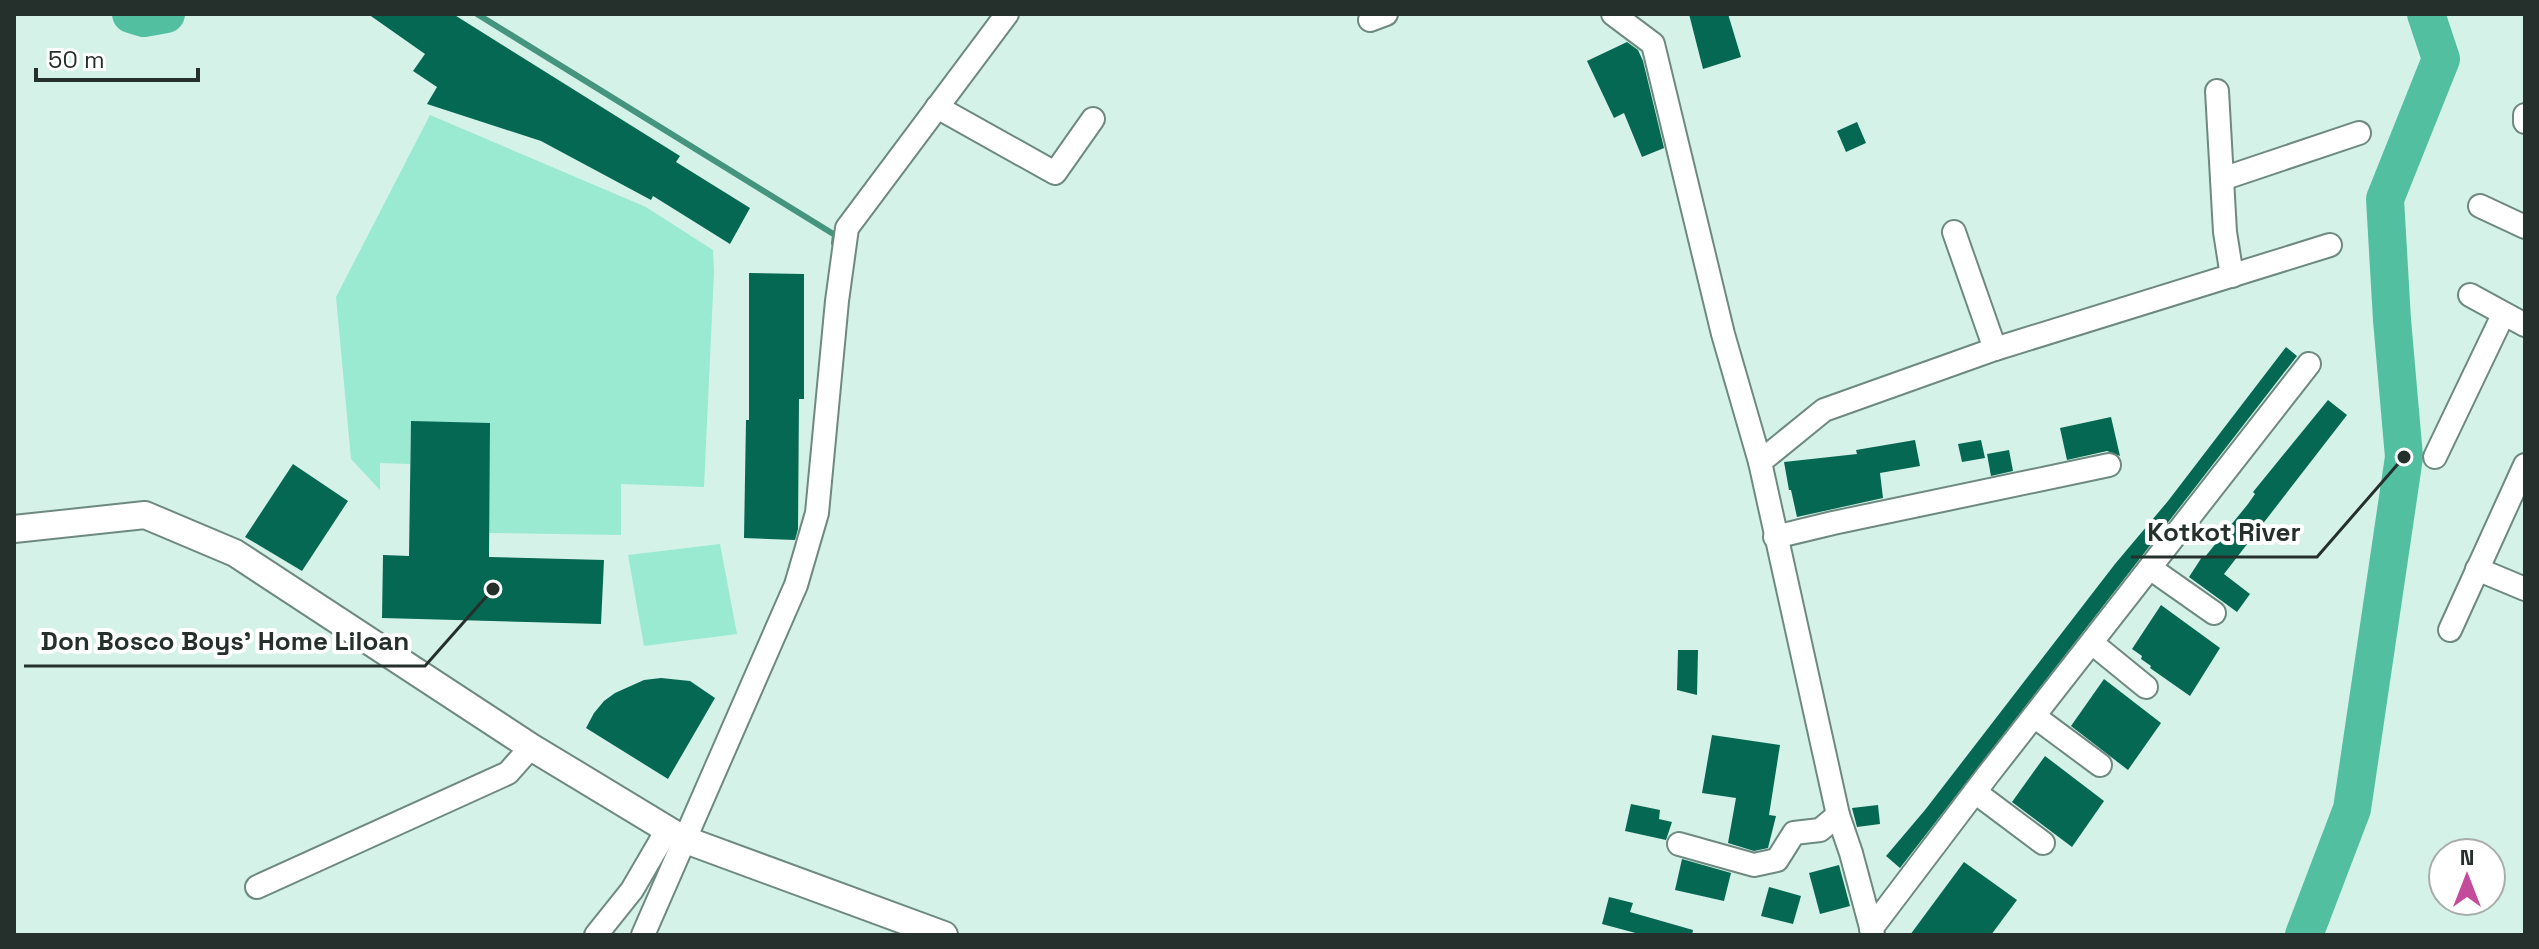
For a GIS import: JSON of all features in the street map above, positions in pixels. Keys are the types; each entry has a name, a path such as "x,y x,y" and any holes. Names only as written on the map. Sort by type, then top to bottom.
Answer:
{"street":[{"path":"643,935 675,834 796,585 817,513 847,228 1007,14"},
{"path":"1613,14 1653,44 1723,334 1760,462 1838,815 1872,932"},
{"path":"2217,91 2225,232 2232,276"},
{"path":"937,107 1055,173 1093,119"},
{"path":"2525,115 2525,122"},
{"path":"2222,179 2359,133"},
{"path":"2480,206 2525,227"},
{"path":"1954,232 1995,349"},
{"path":"1760,462 1824,410 1995,349 2330,245"},
{"path":"2470,295 2525,325"},
{"path":"2435,457 2503,315"},
{"path":"1872,932 1975,792 2309,364"},
{"path":"1775,537 2109,465"},
{"path":"2450,630 2477,569 2519,492 2525,465"},
{"path":"14,529 145,515 235,553 531,747 675,834 944,935"},
{"path":"2150,568 2214,613"},
{"path":"2477,569 2525,589"},
{"path":"2092,643 2146,687"},
{"path":"2034,716 2100,765"},
{"path":"257,887 508,773 531,747"},
{"path":"1975,792 2043,843"},
{"path":"1679,844 1754,865 1777,860 1794,833 1820,830 1838,815"},
{"path":"596,935 675,834"}],"green space":[{"path":"430,115 646,207 713,250 704,487 621,484 621,535 489,533 411,421 410,464 380,463 380,490 351,459 336,297"},
{"path":"720,544 737,634 644,646 628,555"}],"building":[{"path":"368,14 453,14 680,156 676,162 750,208 730,244 653,196 651,200 541,141 427,104 437,87 413,71 425,54"},
{"path":"1689,14 1728,14 1741,57 1703,69"},
{"path":"1627,42 1638,50 1643,61 1664,148 1642,157 1624,113 1614,118 1587,61"},
{"path":"1857,122 1866,143 1846,152 1837,131"},
{"path":"749,273 804,274 804,399 799,399 798,529 795,540 744,538 746,420 749,420"},
{"path":"2286,347 2297,356 1900,868 1886,856"},
{"path":"2328,400 2347,415 2224,574 2250,594 2237,612 2189,577"},
{"path":"2111,417 2120,456 2107,451 2067,460 2060,428"},
{"path":"411,421 490,423 489,557 604,560 601,624 382,618 383,555 409,556"},
{"path":"1915,440 1920,466 1880,473 1883,498 1797,517 1784,462 1857,454 1856,450"},
{"path":"1981,440 1985,458 1962,462 1958,444"},
{"path":"2009,450 2013,471 1991,476 1987,454"},
{"path":"293,464 348,501 302,571 245,537"},
{"path":"2161,605 2220,648 2190,696 2150,668 2141,659 2142,656 2132,649"},
{"path":"1678,650 1698,650 1697,695 1677,690"},
{"path":"2104,679 2161,723 2128,770 2071,726"},
{"path":"644,680 690,681 715,698 668,779 586,728 594,713 615,693"},
{"path":"1712,735 1780,745 1769,815 1776,816 1768,848 1754,851 1728,843 1736,798 1702,793"},
{"path":"2045,756 2104,801 2072,847 2012,802"},
{"path":"1631,804 1660,810 1659,819 1672,822 1666,840 1625,831"},
{"path":"1878,805 1880,824 1857,827 1852,808"},
{"path":"1682,859 1731,873 1724,901 1675,890"},
{"path":"1964,862 2017,900 1991,935 1910,935"},
{"path":"1839,865 1850,906 1820,914 1809,873"},
{"path":"1769,887 1801,896 1793,924 1761,916"},
{"path":"1609,897 1633,903 1630,912 1693,930 1692,935 1643,935 1602,924"}],"waterway":[{"path":"131,14 144,18 166,14"},
{"path":"477,14 835,235 834,243"},
{"path":"2304,935 2352,809 2404,457 2385,199 2441,59 2426,14"}],"place":[{"name":"Kotkot River","path":"2404,457"},
{"name":"Don Bosco Boys' Home Liloan","path":"493,589"}]}
